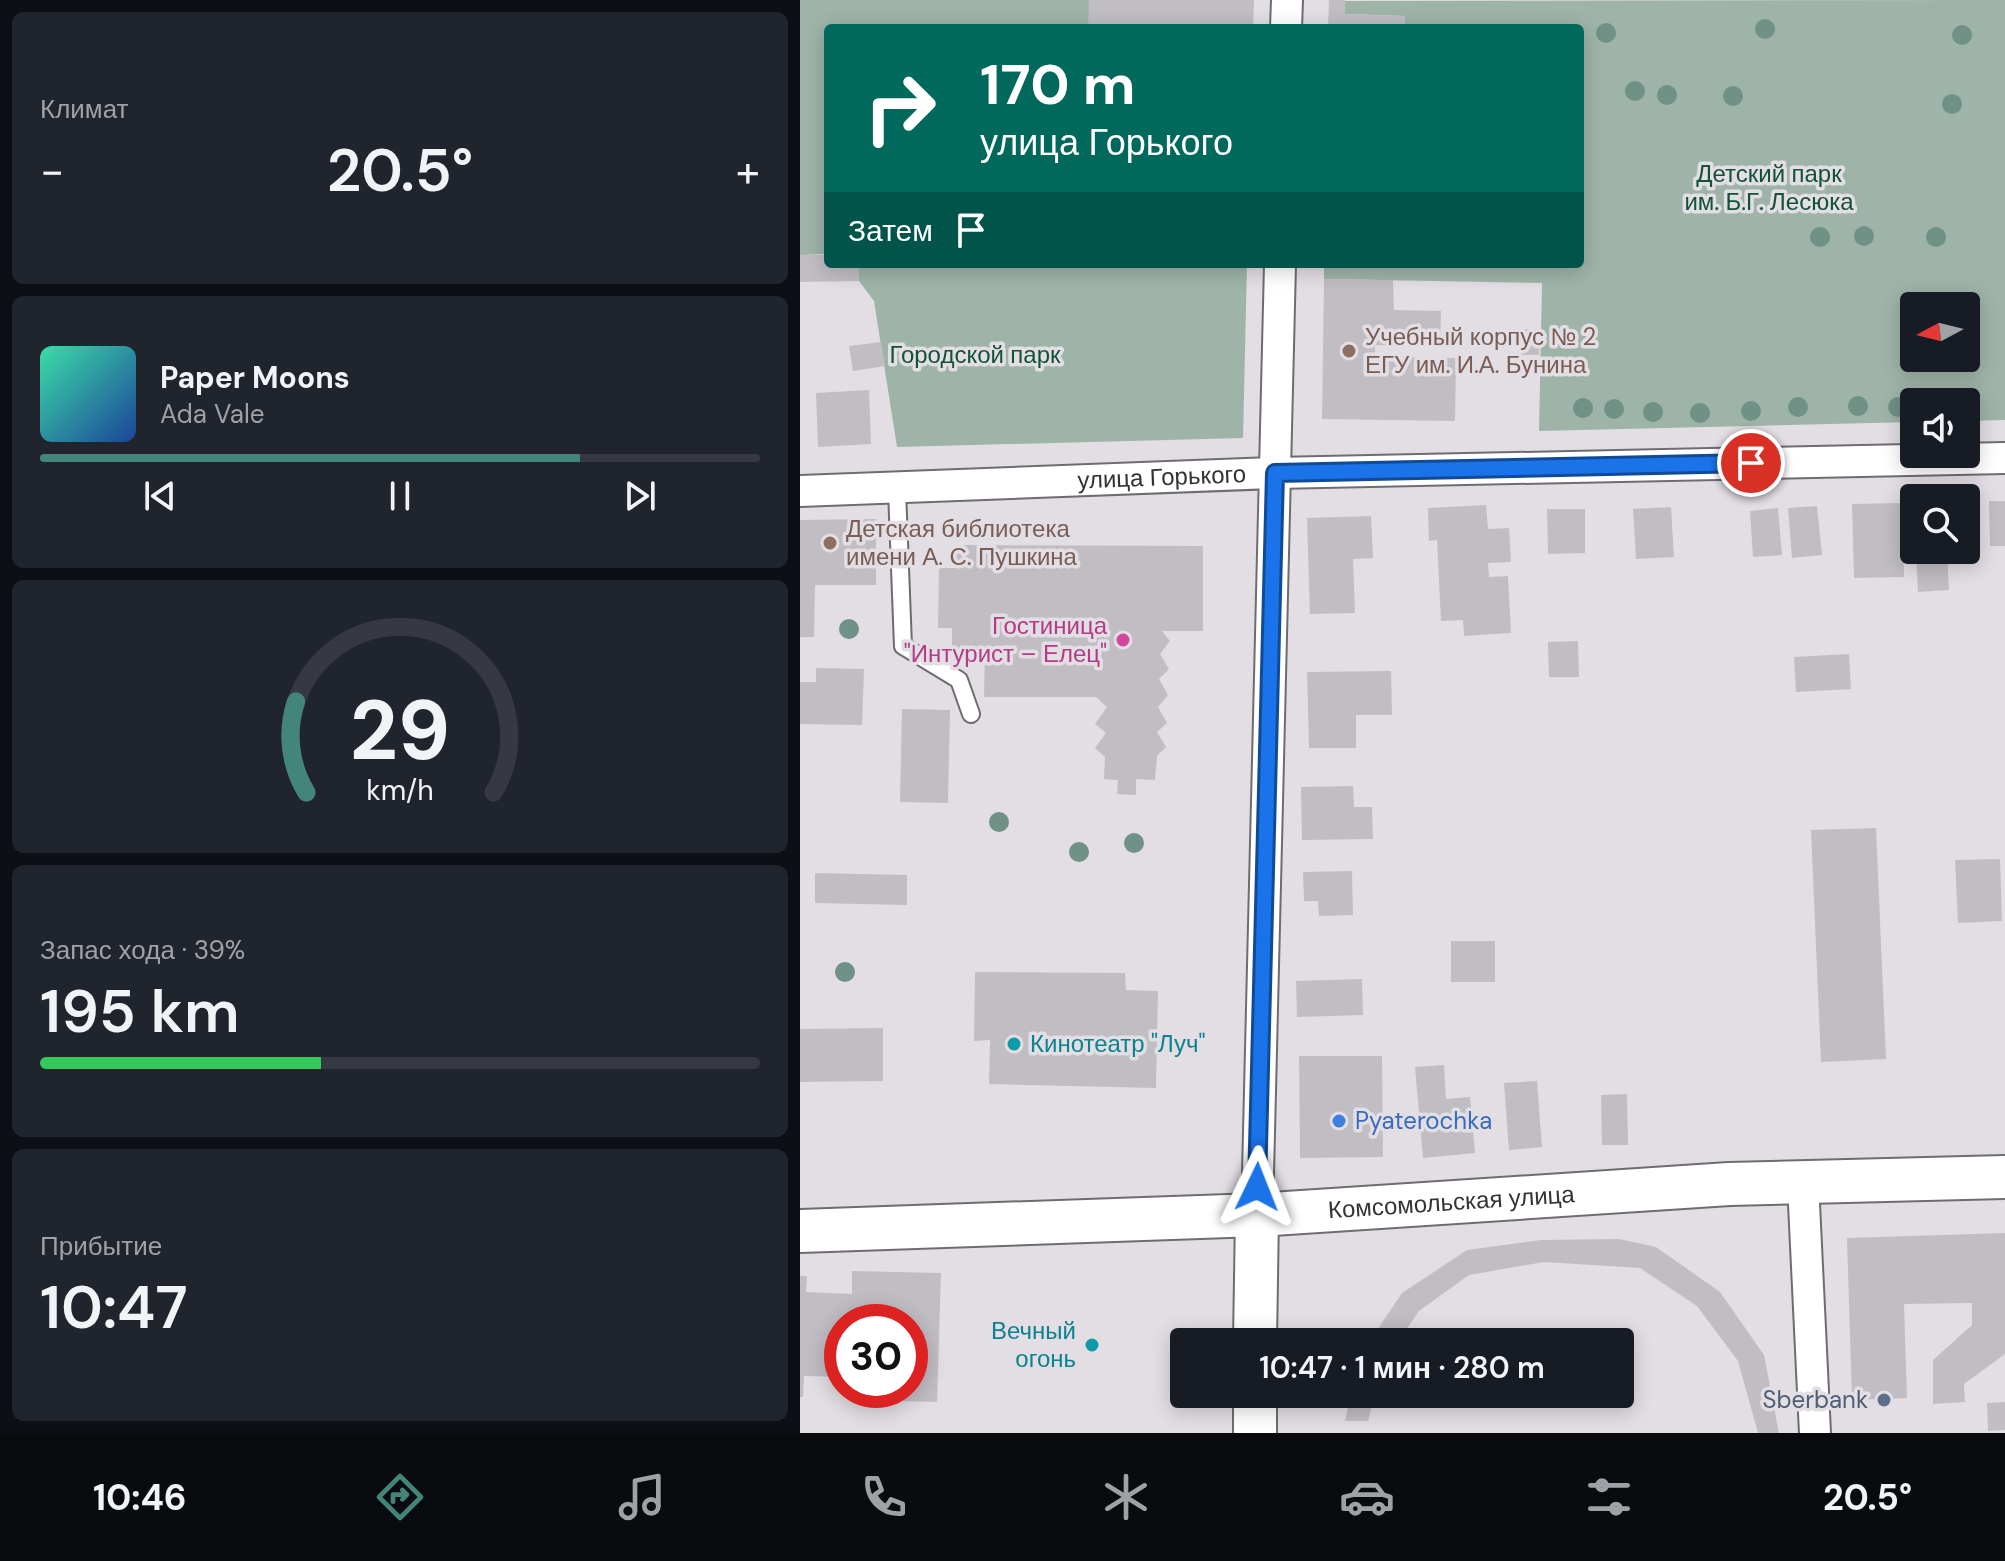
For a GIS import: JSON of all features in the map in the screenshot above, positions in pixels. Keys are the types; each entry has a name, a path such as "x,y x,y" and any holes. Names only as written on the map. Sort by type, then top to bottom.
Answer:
{"main road":[{"name":"Комсомольская улица","path":"800,1231 1257,1215 1729,1184 2005,1177"},
{"path":"1255,1328 1257,1215"},
{"path":"1255,1408 1255,1433"}],"street":[{"path":"1286,24 1287,0"},
{"path":"1257,1215 1280,268"},
{"name":"улица Горького","path":"800,491 897,490 1275,473 2005,458"},
{"path":"1803,1183 1815,1433"}],"lane":[{"path":"897,490 903,646 959,680 971,714"}],"green space":[{"path":"800,0 1188,0 1188,24 824,24 824,254 800,255"},
{"name":"Детский парк им. Б.Г. Лесюка","path":"2005,0 2005,420 1980,421 1980,388 1900,388 1900,422 1539,431 1542,283 1324,279 1324,268 1584,268 1584,24 1405,24 1405,16 1345,14 1345,1"},
{"name":"Городской парк","path":"859,268 1247,268 1243,438 897,447 874,301 859,281"}],"building":[{"path":"1089,0 1254,0 1253,24 1088,24"},
{"path":"1329,0 1345,0 1345,14 1405,16 1405,24 1328,24"},
{"path":"800,255 824,255 824,268 859,268 859,281 800,282"},
{"name":"Учебный корпус № 2 ЕГУ им. И.А. Бунина","path":"1324,279 1393,280 1394,310 1441,311 1440,346 1375,345 1375,357 1456,358 1455,421 1322,419"},
{"path":"1520,329 1540,329 1539,355 1520,355"},
{"path":"881,342 885,366 853,371 849,346"},
{"path":"869,390 871,444 818,447 816,393"},
{"path":"1989,501 2005,501 2005,546 1990,546"},
{"path":"1900,503 1900,564 1904,564 1904,577 1854,578 1852,504"},
{"path":"1486,505 1488,529 1509,528 1511,562 1488,563 1489,577 1508,576 1511,633 1464,636 1463,620 1441,621 1437,540 1429,541 1428,508"},
{"path":"1817,506 1822,555 1792,558 1788,508"},
{"path":"1671,507 1674,557 1636,559 1633,509"},
{"path":"1778,508 1782,555 1753,557 1750,511"},
{"path":"1547,509 1585,509 1585,553 1548,554"},
{"path":"1371,516 1373,558 1353,559 1355,613 1310,614 1307,518"},
{"path":"876,519 876,585 815,585 814,637 800,637 800,520"},
{"path":"956,545 1203,546 1203,631 1162,631 1170,641 1160,654 1169,669 1159,679 1168,695 1158,707 1167,723 1157,732 1166,747 1157,756 1155,780 1136,779 1136,795 1117,794 1118,780 1104,779 1105,757 1095,748 1106,733 1095,724 1107,707 1096,697 984,697 985,654 952,654 952,628 938,628 939,568 956,568"},
{"path":"1917,564 1948,564 1949,590 1918,592"},
{"path":"1578,641 1579,677 1549,677 1548,642"},
{"path":"1849,654 1851,689 1796,692 1794,657"},
{"path":"816,668 864,669 862,725 800,724 800,682 816,682"},
{"path":"1391,671 1392,715 1356,715 1356,748 1309,748 1307,672"},
{"path":"902,709 950,710 948,803 900,802"},
{"path":"1353,786 1354,807 1372,807 1373,839 1302,840 1301,787"},
{"path":"1876,828 1886,1059 1821,1062 1811,830"},
{"path":"2000,859 2002,921 1958,923 1955,860"},
{"path":"1352,871 1353,915 1319,916 1318,901 1304,901 1303,872"},
{"path":"815,873 907,875 907,905 815,903"},
{"path":"1451,941 1495,941 1495,982 1451,982"},
{"path":"975,972 1125,973 1126,990 1158,991 1156,1088 989,1084 990,1040 974,1041"},
{"path":"1362,979 1363,1015 1297,1017 1296,981"},
{"path":"883,1028 883,1081 800,1082 800,1029"},
{"path":"1299,1056 1382,1056 1383,1157 1300,1158"},
{"path":"1444,1065 1446,1099 1470,1097 1475,1153 1423,1158 1415,1067"},
{"path":"1537,1081 1542,1147 1509,1150 1504,1083"},
{"path":"1627,1094 1628,1145 1602,1145 1601,1095"},
{"path":"2005,1233 2005,1354 1964,1384 1965,1402 1933,1404 1933,1360 1972,1325 1972,1303 1904,1304 1907,1398 1852,1400 1847,1238"},
{"path":"1619,1239 1656,1247 1720,1292 1764,1355 1779,1433 1758,1433 1738,1361 1697,1306 1640,1268 1544,1262 1469,1275 1419,1311 1407,1328 1378,1328 1402,1293 1467,1250 1541,1240"},
{"path":"852,1271 941,1273 937,1402 928,1402 928,1304 824,1304 824,1377 804,1376 803,1397 800,1397 800,1276 807,1276 806,1292 852,1294"},
{"path":"2005,1402 2005,1430 1988,1431 1987,1403"},
{"path":"1348,1408 1371,1408 1368,1421 1345,1421"}],"place":[{"name":"Учебный корпус № 2 ЕГУ им. И.А. Бунина","path":"1349,351"},
{"name":"Детская библиотека имени А. С. Пушкина","path":"830,543"},
{"name":"Гостиница \"Интурист – Елец\"","path":"1123,640"},
{"name":"Кинотеатр \"Луч\"","path":"1014,1044"},
{"name":"Pyaterochka","path":"1339,1121"},
{"name":"Вечный огонь","path":"1092,1345"},
{"name":"Sberbank","path":"1884,1400"}],"route":[{"path":"1257,1187 1275,473 1751,463"}]}
